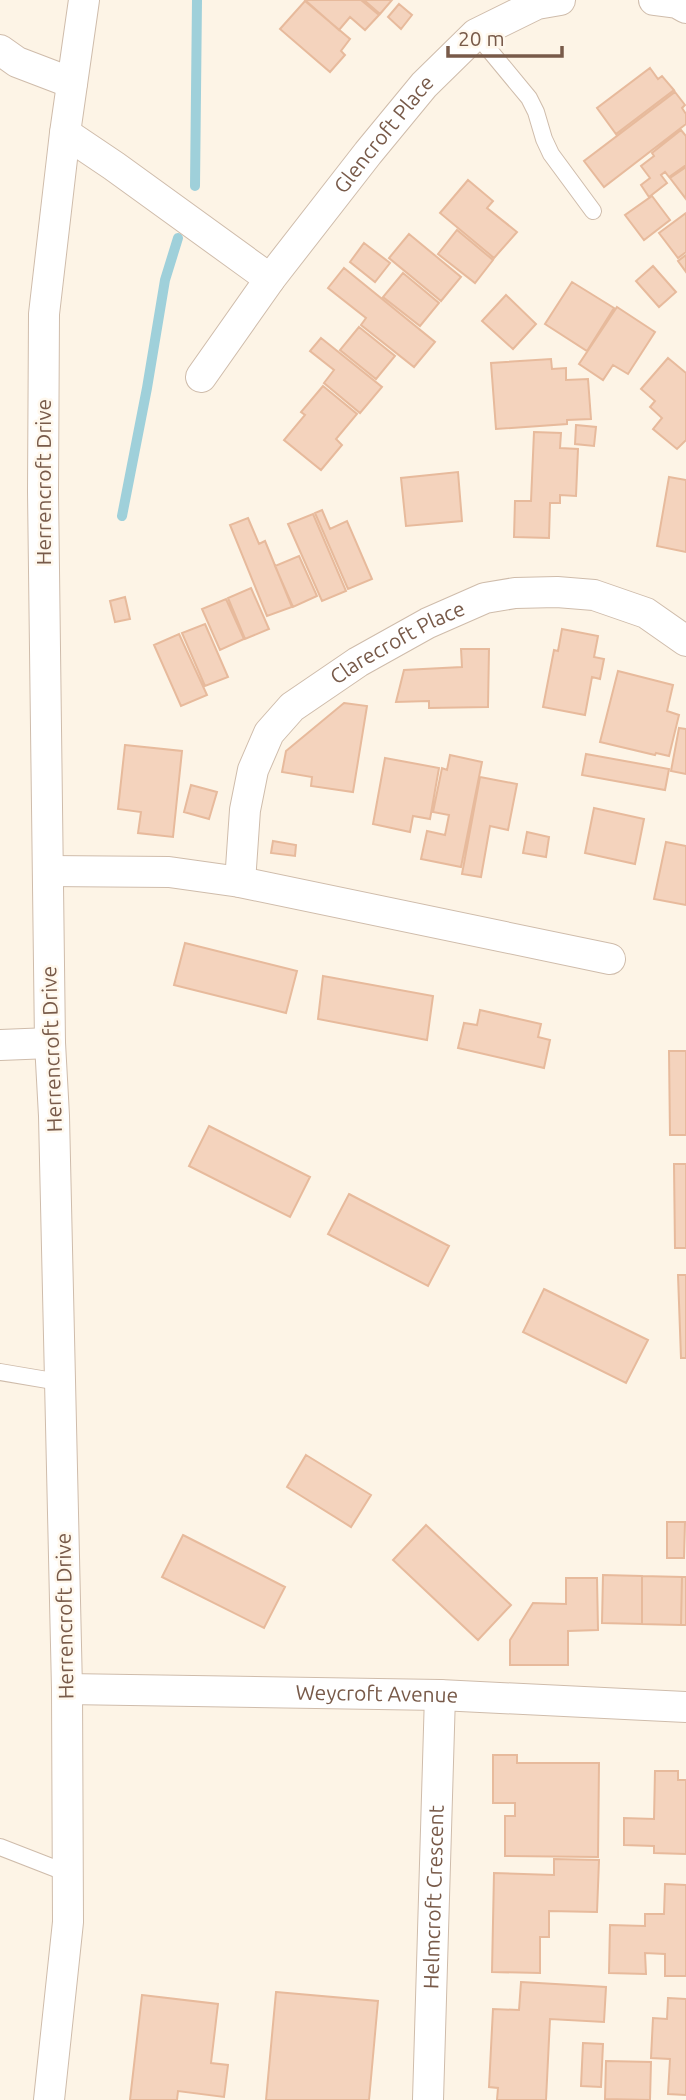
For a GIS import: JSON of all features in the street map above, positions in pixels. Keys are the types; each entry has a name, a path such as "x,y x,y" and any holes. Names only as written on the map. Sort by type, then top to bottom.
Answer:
{"street":[{"name":"Herrencroft Drive","path":"49,2100 68,1922 67,1689 50,1043 43,491 44,314 84,0"},
{"name":"Glencroft Place","path":"201,377 270,279 415,95 475,34 537,4 560,0"},
{"path":"654,0 677,3 686,8"},
{"path":"0,50 17,62 72,83"},
{"path":"65,134 114,166 270,279"},
{"name":"Clarecroft Place","path":"240,882 245,810 253,770 269,733 292,707 358,662 428,622 485,598 515,593 557,592 594,595 646,613 686,641"},
{"path":"48,871 169,872 240,882 610,959"},
{"path":"0,1045 50,1043"},
{"name":"Weycroft Avenue","path":"67,1689 440,1696 686,1707"},
{"name":"Helmcroft Crescent","path":"428,2100 440,1696"}],"lane":[{"path":"475,34 529,98 551,154 593,211"},
{"path":"0,1371 60,1382"},
{"path":"0,1847 67,1874"}],"building":[{"path":"305,0 361,0 379,15 365,30 350,17 339,30"},
{"path":"364,0 392,0 380,14"},
{"path":"305,1 350,39 341,51 345,55 330,72 280,29"},
{"path":"399,4 412,15 401,29 388,17"},
{"path":"650,68 658,79 662,76 674,90 616,134 597,108"},
{"path":"675,92 685,105 682,108 686,114 686,124 604,187 584,161"},
{"path":"681,130 686,136 686,165 669,177 665,172 661,175 667,183 649,197 641,185 650,178 641,166 654,156 652,153"},
{"path":"686,167 686,199 670,178"},
{"path":"468,180 493,201 487,208 517,232 494,258 440,213"},
{"path":"652,196 670,220 644,240 625,215"},
{"path":"686,213 686,252 678,258 659,233"},
{"path":"457,230 493,260 475,283 438,254"},
{"path":"409,234 461,277 441,301 389,258"},
{"path":"364,243 390,263 375,282 350,262"},
{"path":"686,255 686,272 678,261"},
{"path":"653,266 676,292 659,307 636,281"},
{"path":"344,268 435,342 414,367 361,325 366,318 328,288"},
{"path":"403,273 439,303 420,326 383,297"},
{"path":"572,282 614,308 587,351 545,324"},
{"path":"506,295 536,324 513,349 482,321"},
{"path":"617,307 655,332 628,374 613,365 603,380 579,364"},
{"path":"359,327 395,356 376,379 340,350"},
{"path":"321,338 382,387 360,413 324,383 334,370 310,351"},
{"path":"668,358 686,373 686,440 677,449 653,429 662,418 650,407 655,401 641,389"},
{"path":"551,359 552,369 566,368 566,380 588,379 591,419 567,420 567,424 496,429 491,363"},
{"path":"323,386 357,414 336,439 342,445 321,470 284,440 305,415 301,412"},
{"path":"576,425 596,427 594,446 575,444"},
{"path":"534,432 561,433 560,448 578,449 576,496 560,495 560,503 550,503 549,538 514,537 515,501 531,501"},
{"path":"458,472 462,521 406,526 401,478"},
{"path":"669,477 686,480 686,552 657,546"},
{"path":"322,510 330,529 347,521 372,579 348,589 315,513"},
{"path":"313,514 346,591 322,601 288,524"},
{"path":"248,518 259,544 265,541 292,607 267,616 230,525"},
{"path":"299,556 317,596 293,607 275,566"},
{"path":"251,588 269,629 245,639 228,598"},
{"path":"125,597 130,619 115,622 110,601"},
{"path":"226,599 244,639 220,650 202,609"},
{"path":"205,624 228,677 205,686 182,633"},
{"path":"562,629 598,636 594,657 604,659 600,679 592,677 585,715 543,707 554,650 558,651"},
{"path":"179,634 207,695 181,706 154,645"},
{"path":"461,649 489,649 488,707 429,708 429,701 396,702 404,670 462,667"},
{"path":"618,671 673,685 667,711 679,715 669,756 600,742"},
{"path":"344,703 367,706 353,792 311,786 312,777 282,772 286,751"},
{"path":"679,728 686,729 686,774 671,771"},
{"path":"125,745 182,751 173,837 138,833 141,812 118,809"},
{"path":"586,754 669,769 665,790 582,775"},
{"path":"450,755 482,762 461,867 421,859 427,831 445,835 449,815 433,812 442,768 447,770"},
{"path":"385,758 439,768 430,819 413,816 410,832 373,824"},
{"path":"480,777 517,784 508,830 490,826 481,877 462,874"},
{"path":"191,785 217,792 209,819 184,812"},
{"path":"594,808 644,819 635,864 585,853"},
{"path":"527,832 549,837 546,857 523,853"},
{"path":"273,841 296,845 295,856 271,853"},
{"path":"666,842 686,846 686,905 654,899"},
{"path":"185,943 297,971 286,1013 174,985"},
{"path":"323,976 433,996 427,1040 318,1019"},
{"path":"480,1010 541,1024 538,1037 550,1040 544,1068 458,1048 464,1023 477,1025"},
{"path":"669,1051 686,1051 686,1135 670,1135"},
{"path":"209,1126 310,1177 290,1217 189,1166"},
{"path":"674,1164 686,1164 686,1248 675,1248"},
{"path":"349,1194 449,1246 428,1286 328,1234"},
{"path":"678,1275 686,1275 686,1358 681,1358"},
{"path":"544,1289 648,1340 626,1383 523,1332"},
{"path":"306,1455 371,1495 351,1527 287,1487"},
{"path":"667,1522 685,1522 684,1558 667,1558"},
{"path":"426,1525 511,1605 478,1640 393,1560"},
{"path":"183,1535 285,1587 264,1628 162,1577"},
{"path":"603,1575 642,1576 642,1624 602,1623"},
{"path":"642,1576 682,1577 681,1625 642,1624"},
{"path":"682,1577 686,1577 686,1625 681,1625"},
{"path":"566,1578 597,1578 598,1630 568,1631 568,1665 510,1665 510,1640 533,1603 566,1604"},
{"path":"493,1755 517,1755 517,1763 599,1763 598,1857 505,1856 505,1816 515,1816 515,1803 493,1803"},
{"path":"655,1771 678,1771 678,1780 686,1780 686,1854 654,1853 654,1846 624,1845 624,1818 654,1819"},
{"path":"554,1859 599,1860 597,1912 549,1911 549,1937 540,1937 540,1973 492,1972 494,1873 554,1875"},
{"path":"665,1884 686,1885 686,1976 665,1976 665,1954 645,1953 646,1974 609,1973 610,1925 645,1926 645,1914 664,1914"},
{"path":"521,1982 606,1987 604,2022 550,2019 546,2100 497,2100 498,2088 489,2087 493,2009 519,2010"},
{"path":"276,1992 378,2001 369,2100 266,2100"},
{"path":"142,1995 218,2004 211,2063 228,2065 224,2097 178,2091 177,2100 130,2100"},
{"path":"668,1998 686,1999 686,2095 668,2094 670,2059 651,2058 653,2018 667,2019"},
{"path":"583,2043 603,2044 601,2087 581,2086"},
{"path":"606,2061 651,2062 650,2100 605,2099"}],"waterway":[{"path":"195,186 197,0"},
{"path":"122,516 165,280 178,238"}]}
